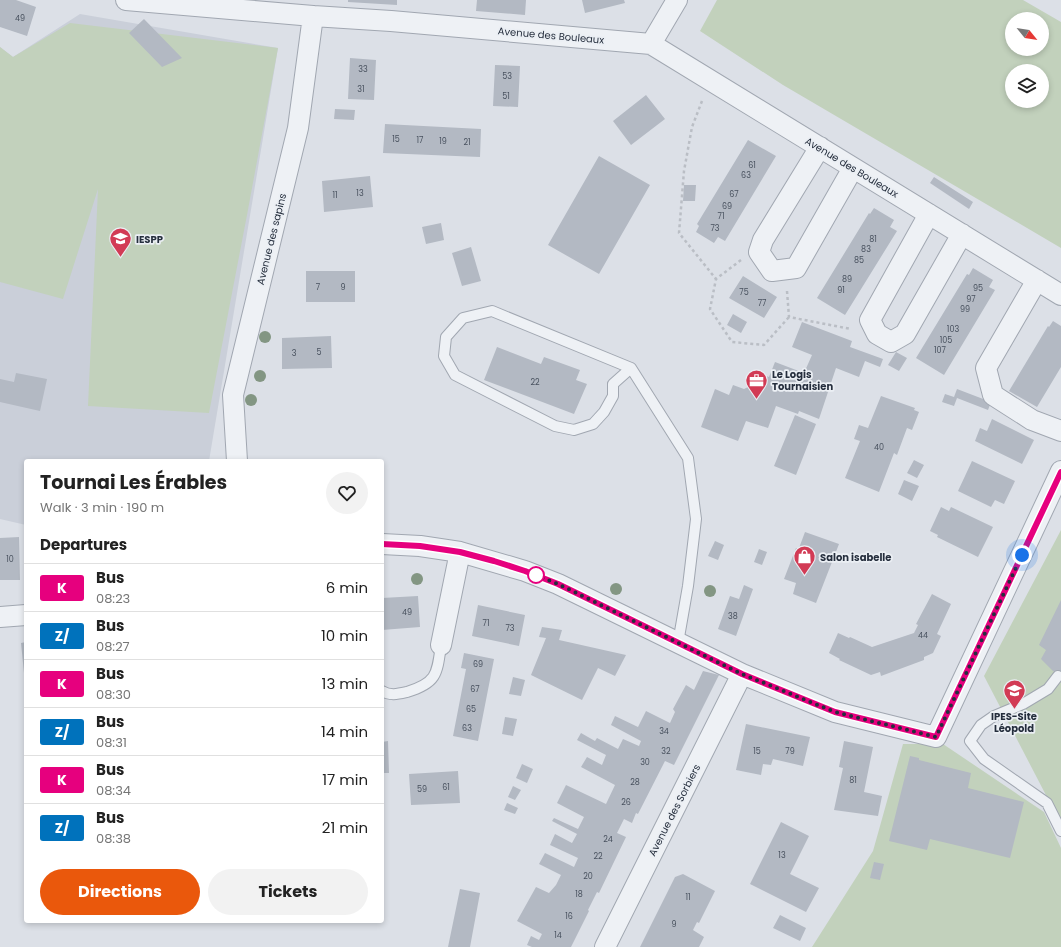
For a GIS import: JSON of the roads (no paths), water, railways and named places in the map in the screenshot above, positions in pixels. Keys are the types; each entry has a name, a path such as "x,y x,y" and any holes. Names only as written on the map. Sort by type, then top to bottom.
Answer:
{"street":[{"name":"Avenue des Bouleaux","path":"126,0 282,6 313,16 391,21 652,44 1061,295"},
{"path":"652,44 677,0"},
{"name":"Avenue des sapins","path":"237,459 232,395 298,128 313,16"},
{"path":"820,147 763,240 759,252 772,271 796,268 853,168"},
{"path":"930,214 870,320 877,334 891,342 905,334 962,234"},
{"path":"1037,280 986,368 993,396 1032,420 1061,431"},
{"path":"384,544 420,546 460,552 532,573 558,584 742,674 835,712 936,737 1061,472"},
{"path":"441,646 460,552"},
{"path":"0,617 24,615"},
{"name":"Avenue des Sorbiers","path":"605,947 742,674"}],"lane":[{"path":"631,368 613,384 613,396 604,412 593,424 574,430 555,426 455,375 444,356 446,337 463,318 492,311 631,368 688,458 696,519 688,586 678,643"},
{"path":"384,692 396,694 422,688 432,679 438,668 441,646"},
{"path":"1058,676 1048,689 1022,704 994,716 981,725 970,741 984,759 1047,803 1061,831"}],"place":[{"name":"IESPP","path":"121,258"},
{"name":"Le Logis Tournaisien","path":"757,400"},
{"name":"Salon isabelle","path":"804,576"},
{"name":"IPES-Site Léopold","path":"1014,710"}]}
